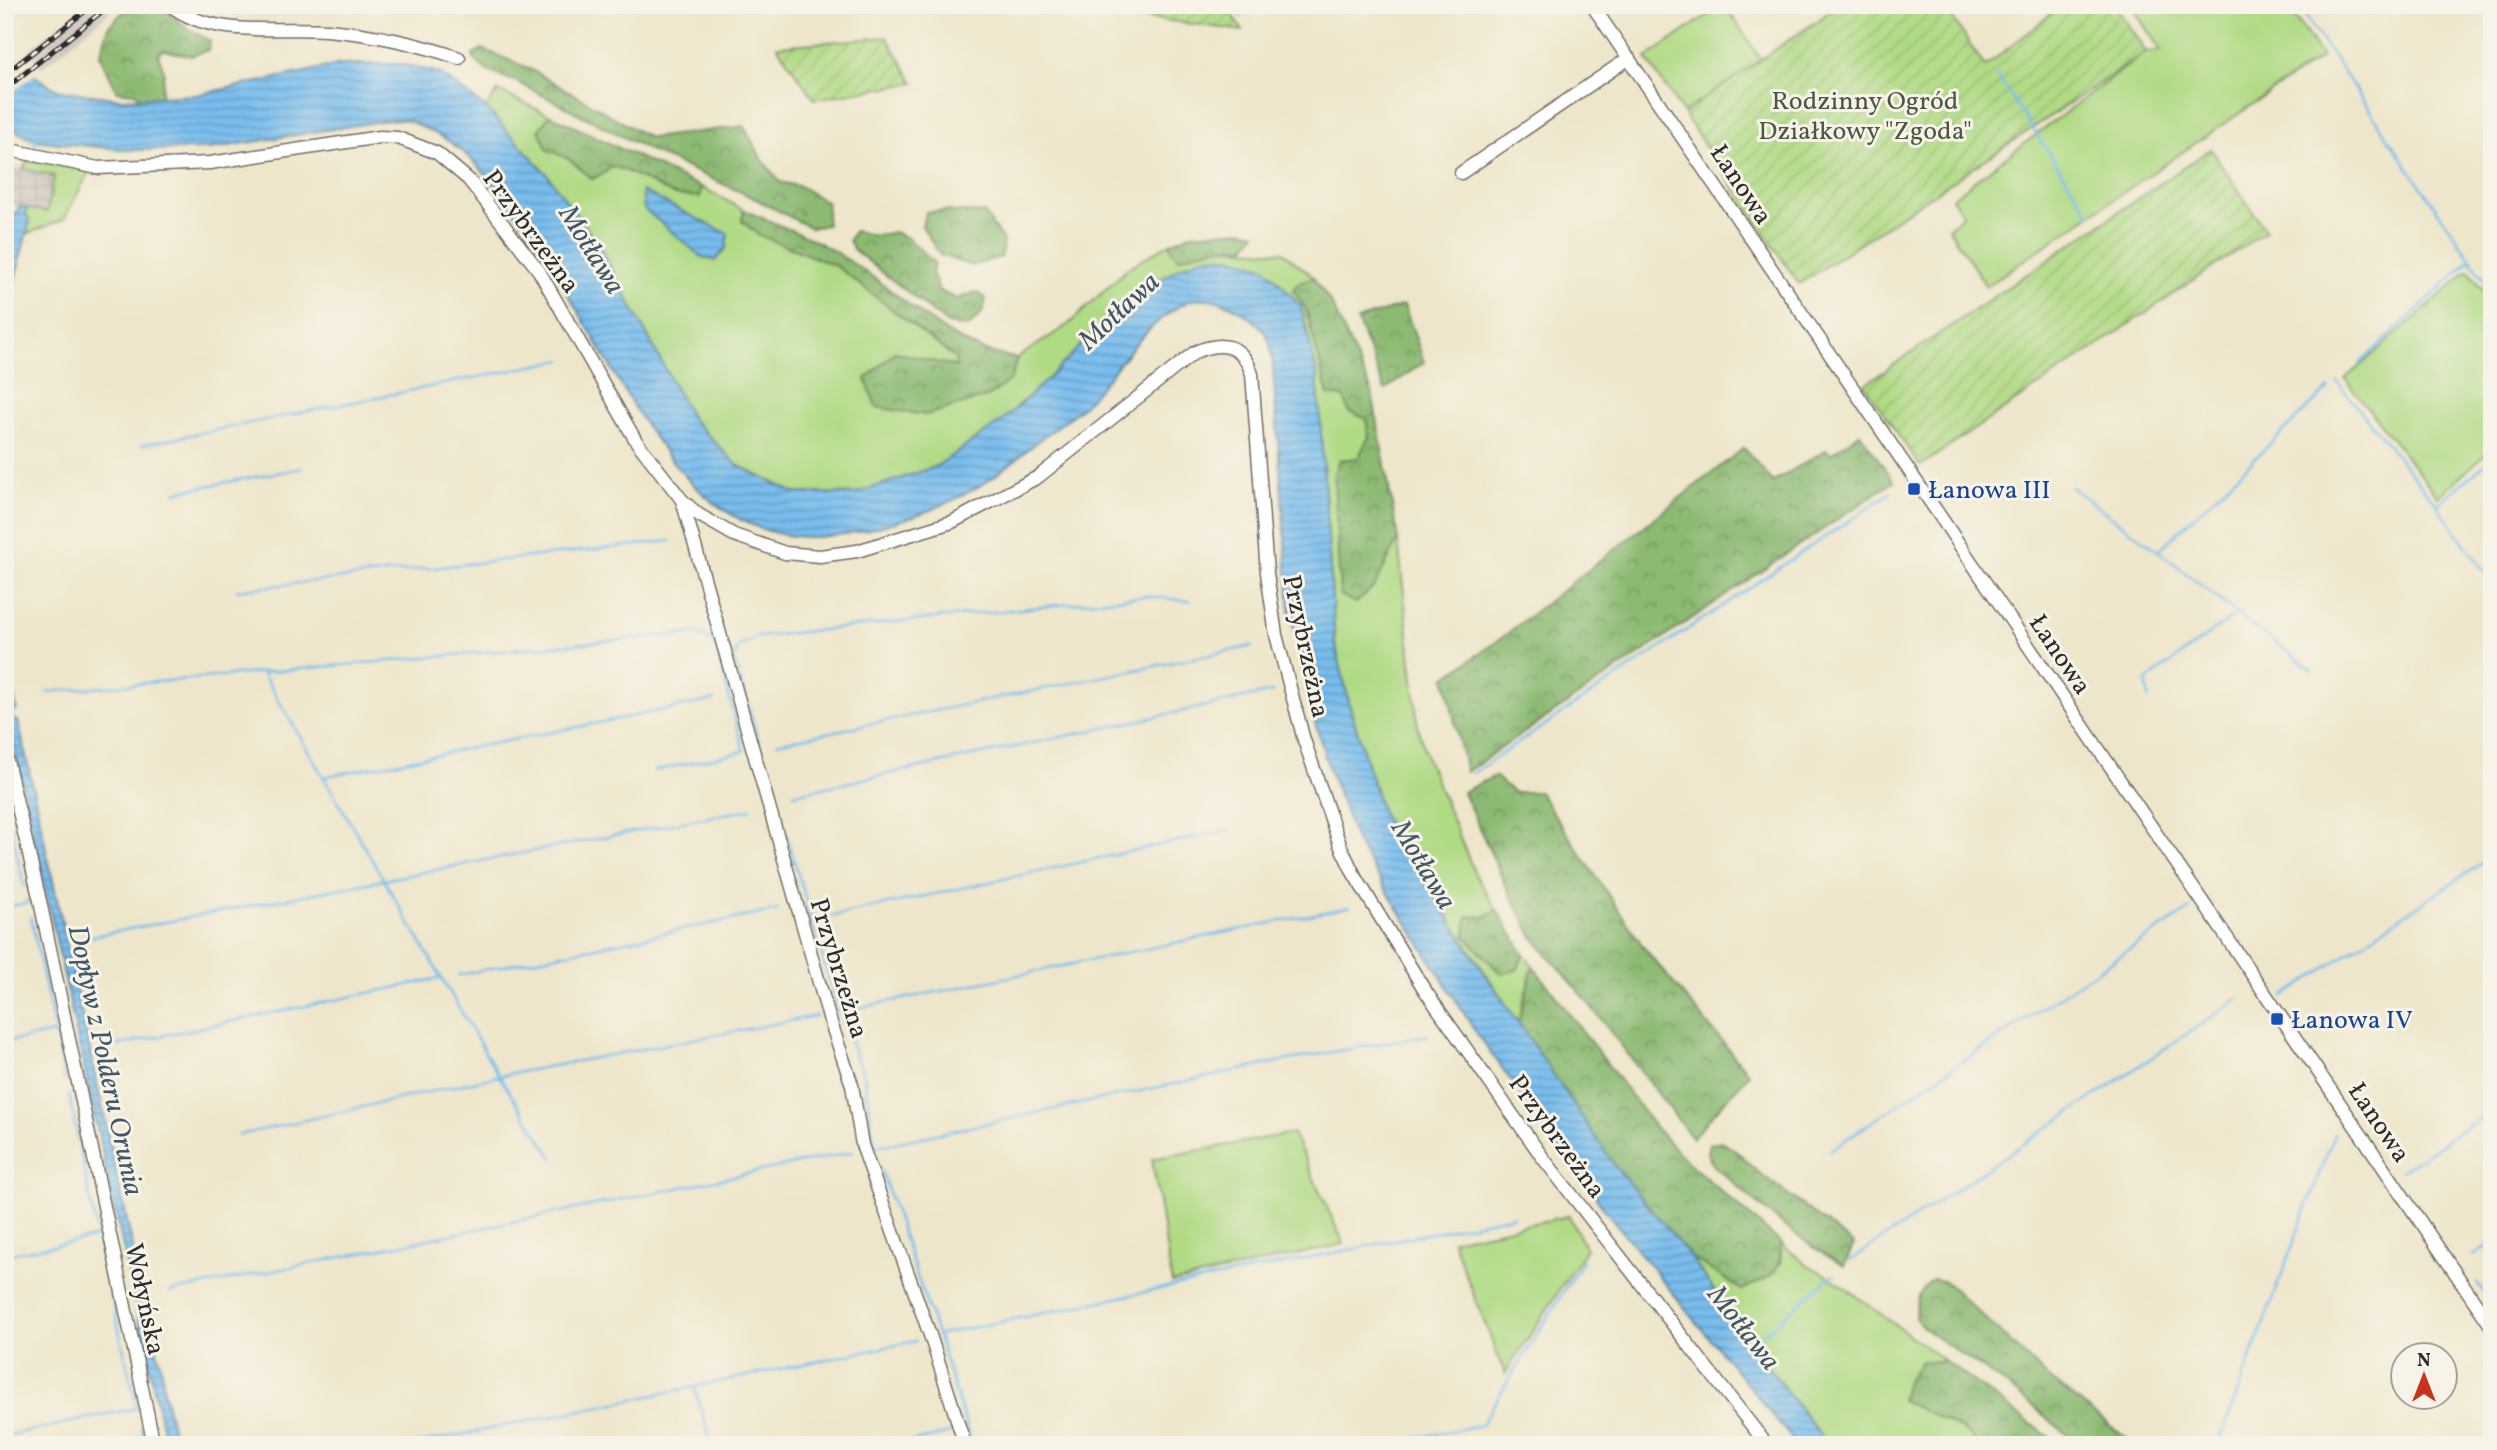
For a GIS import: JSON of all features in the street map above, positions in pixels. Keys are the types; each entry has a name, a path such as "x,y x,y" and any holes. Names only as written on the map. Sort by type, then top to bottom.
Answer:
{"street":[{"path":"170,5 183,15 201,23 230,27 326,30 390,38 459,58"},
{"name":"Łanowa","path":"1592,5 2492,1327"},
{"path":"1461,173 1629,58"},
{"name":"Przybrzeżna","path":"5,149 98,168 210,163 380,137 412,142 437,153 468,180 502,220 539,271 636,441 682,500 699,514 734,535 785,553 820,556 869,548 952,522 1038,477 1195,352 1212,345 1226,346 1238,351 1248,361 1252,374 1267,573 1276,635 1304,740 1340,845 1354,874 1424,989 1543,1158 1767,1445"},
{"name":"Przybrzeżna","path":"682,500 828,1014 852,1085 862,1145 931,1338 965,1445"},
{"name":"Wołyńska","path":"5,752 40,901 154,1445"}],"shaded area":[{"path":"85,5 118,5 42,68 28,50"},
{"path":"5,166 55,176 47,212 5,203"}],"green space":[{"path":"130,5 161,5 185,27 210,41 208,50 191,56 163,50 158,54 164,71 161,97 140,98 135,93 117,91 100,56 109,26"},
{"path":"1052,5 1226,5 1243,31"},
{"path":"1725,5 1761,60 1683,113 1646,58"},
{"name":"Rodzinny Ogród Działkowy \"Zgoda\"","path":"1840,5 1944,5 1985,67 2062,5 2115,5 2146,52 1799,284 1683,113"},
{"path":"2131,5 2287,5 2322,57 1986,286 1948,228 1963,215 1952,198 2146,52 2161,51"},
{"path":"887,37 914,83 814,99 777,46"},
{"path":"482,49 528,68 650,138 744,126 761,158 780,182 801,187 827,202 827,225 811,228 754,198 653,152 517,82 488,71 474,60 473,55"},
{"path":"498,91 550,115 539,130 547,149 569,159 592,179 611,165 700,197 701,187 744,210 742,221 759,235 836,266 955,358 957,367 895,352 866,379 876,407 926,415 1011,379 1017,358 1069,324 1128,268 1170,243 1172,251 1217,247 1283,252 1310,274 1313,277 1297,284 1293,290 1306,309 1328,394 1344,397 1366,418 1369,437 1358,458 1387,559 1398,539 1418,727 1427,759 1475,874 1497,910 1484,917 1465,936 1501,974 1517,970 1524,954 1533,966 1518,1023 1383,816 1350,707 1335,643 1317,373 1301,306 1230,257 1052,375 1002,421 937,466 855,494 794,493 737,465 692,419 600,247 546,174 486,108"},
{"path":"550,115 701,187 700,197 674,195 611,166 606,172 592,179 569,159 547,149 539,130"},
{"path":"2211,149 2266,231 1920,466 1864,385"},
{"path":"28,160 90,170 64,219 27,234 30,220 26,215 27,208 47,212 54,176 23,169"},
{"path":"744,210 837,253 931,322 963,342 998,355 1017,358 1011,379 989,396 926,415 876,407 866,379 895,352 956,367 955,358 836,266 759,235 742,221"},
{"path":"926,212 984,213 1003,240 1001,257 972,266 940,255 922,226"},
{"path":"1242,230 1256,233 1246,247 1217,247 1179,258 1172,251 1170,243 1191,234"},
{"path":"854,231 875,236 894,232 908,238 934,263 932,273 939,291 957,299 976,292 986,299 982,313 968,327 948,324 853,249 849,240"},
{"path":"2469,270 2492,304 2492,448 2438,497 2345,379"},
{"path":"1313,277 1331,303 1372,392 1398,539 1375,586 1356,603 1340,595 1334,473 1339,460 1358,458 1369,437 1366,418 1349,412 1344,397 1328,395 1306,309 1293,290 1297,284"},
{"path":"1404,305 1424,362 1385,390 1357,320"},
{"path":"1860,433 1894,481 1466,772 1445,678 1499,640 1744,448 1773,482 1826,450 1831,454"},
{"path":"1495,776 1513,792 1539,792 1645,949 1749,1074 1692,1138 1584,997 1534,939 1506,886 1463,792"},
{"path":"1497,910 1524,954 1517,970 1501,974 1465,936 1467,916 1484,917"},
{"path":"1533,966 1656,1128 1683,1158 1781,1243 1779,1263 1767,1278 1742,1290 1691,1257 1617,1169 1518,1023"},
{"path":"1293,1133 1344,1244 1172,1283 1152,1159"},
{"path":"1721,1141 1854,1244 1844,1266 1759,1206 1712,1164 1707,1153 1709,1144"},
{"path":"1569,1216 1586,1249 1505,1374 1452,1240"},
{"path":"1781,1243 1803,1262 1830,1277 1945,1361 1921,1361 1902,1400 1962,1429 1979,1445 1830,1445 1822,1438 1751,1344 1691,1257 1742,1290 1781,1263"},
{"path":"1934,1279 1946,1282 2044,1374 2135,1445 2080,1445 2008,1386 1926,1330 1915,1318 1916,1306 1922,1291"},
{"path":"1922,1361 1945,1361 2060,1445 1979,1445 1962,1429 1901,1400 1908,1379"}],"water":[{"name":"Motława","path":"5,57 57,90 121,99 196,95 342,64 401,64 439,73 486,108 546,173 600,247 692,419 737,465 794,493 855,494 937,466 1002,421 1052,375 1120,304 1181,267 1206,256 1230,257 1266,268 1301,306 1317,373 1335,643 1350,707 1383,816 1617,1169 1691,1257 1751,1344 1830,1445 1797,1445 1608,1214 1475,1031 1357,843 1329,769 1308,699 1290,610 1272,355 1268,338 1262,329 1244,313 1232,306 1208,299 1187,302 1171,311 1144,335 1080,409 993,477 948,503 903,520 858,532 815,537 774,533 738,518 706,496 678,468 631,402 519,218 476,164 443,138 412,122 399,120 210,149 127,150 33,140 5,125"},
{"path":"642,191 728,234 726,248 715,261 702,257 644,209"},
{"path":"19,206 27,208 26,215 30,220 5,320 5,234 9,214 17,213"},
{"path":"5,655 17,710 8,713 5,708"},
{"path":"18,720 176,1445 166,1445 9,723"}],"pier":[{"path":"16,59 37,73 5,97 5,68"}],"waterway":[{"path":"1233,5 1241,17"},
{"path":"2038,10 2045,5"},
{"path":"2298,5 2492,291"},
{"path":"1996,74 2090,214"},
{"name":"Dopływ z Polderu Orunia","path":"34,148 36,138"},
{"path":"2359,364 2469,261"},
{"path":"141,445 562,360"},
{"path":"2337,382 2437,505 2492,582"},
{"path":"2071,487 2158,551 2329,388"},
{"path":"2437,505 2492,458"},
{"path":"175,492 302,468"},
{"path":"1472,774 1892,492"},
{"path":"237,590 671,541"},
{"path":"2160,552 2312,670"},
{"path":"1190,601 1144,596 757,637 738,647 734,658 839,1012 864,1077 875,1147 1283,1061 1428,1035"},
{"path":"2149,699 2146,682 2150,678 2237,614"},
{"path":"46,692 696,633 714,642 744,751 654,771"},
{"path":"777,743 1253,646"},
{"path":"262,672 499,1076 553,1158"},
{"path":"794,794 1272,692"},
{"path":"323,777 715,700"},
{"name":"Dopływ z Polderu Orunia","path":"11,709 14,723"},
{"path":"5,802 24,886"},
{"path":"88,937 751,809"},
{"path":"811,921 1229,830"},
{"path":"2284,996 2492,856"},
{"path":"5,907 28,903 27,899"},
{"path":"839,1012 1349,907"},
{"path":"1830,1150 2190,909"},
{"path":"459,975 778,910"},
{"path":"5,1042 55,1033 31,917"},
{"path":"108,1047 441,978"},
{"path":"1851,1260 2240,998"},
{"path":"239,1135 499,1076 816,1016"},
{"path":"55,1033 65,1080"},
{"path":"69,1095 98,1237"},
{"path":"2401,1171 2492,1110"},
{"path":"2218,1445 2334,1134"},
{"path":"170,1292 853,1152"},
{"path":"881,1170 972,1445"},
{"path":"937,1335 1513,1216"},
{"path":"5,1255 98,1237 108,1279"},
{"path":"2473,1256 2492,1244"},
{"path":"1383,1445 1481,1425 1583,1260"},
{"name":"Motława","path":"1749,1346 1834,1274"},
{"path":"2477,1283 2492,1303"},
{"path":"5,1436 137,1408 111,1295"},
{"path":"412,1445 916,1341"},
{"path":"694,1387 712,1445"},
{"path":"141,1426 145,1445"},
{"path":"896,1445 950,1433"}],"railway":[{"path":"5,74 93,5"},
{"path":"5,89 110,5"}],"place":[{"name":"Łanowa III","path":"1914,489"},
{"name":"Łanowa IV","path":"2277,1019"}]}
